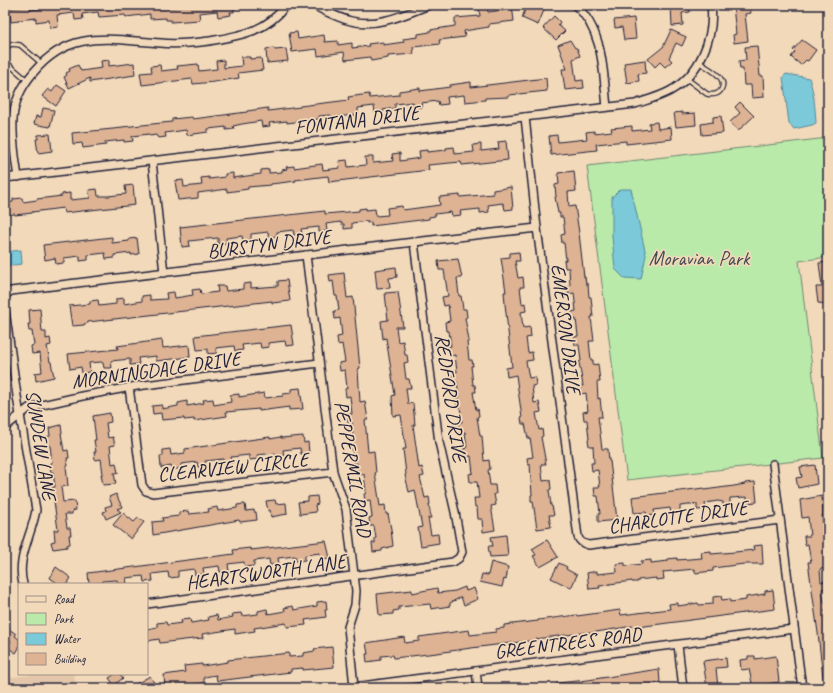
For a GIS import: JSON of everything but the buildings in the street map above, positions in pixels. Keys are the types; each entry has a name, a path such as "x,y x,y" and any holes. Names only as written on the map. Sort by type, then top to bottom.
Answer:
{"street":[{"path":"18,177 13,118 18,98 27,80 41,63 56,52 69,45 91,39 119,39 184,44 239,36 261,27 273,19 286,5"},
{"path":"313,5 352,22 366,22 391,19 430,5"},
{"name":"FONTANA DRIVE","path":"5,178 635,104 653,99 670,91 687,78 699,62 710,33 712,12 711,5"},
{"path":"578,6 594,31 598,44 607,107"},
{"name":"EMERSON DRIVE","path":"525,117 537,228 578,537 582,543"},
{"path":"152,161 164,273"},
{"name":"BURSTYN DRIVE","path":"5,294 11,291 537,228"},
{"name":"REDFORD DRIVE","path":"414,242 440,442 462,552 459,558"},
{"name":"PEPPERMIL ROAD","path":"306,255 333,472 346,509 354,576 356,596 348,627 354,687"},
{"name":"SUNDEW LANE","path":"5,310 20,415 36,510 34,521 21,559 21,578 23,583"},
{"name":"MORNINGDALE DRIVE","path":"5,427 29,408 50,403 129,388 319,363"},
{"name":"CLEARVIEW CIRCLE","path":"129,388 142,485 146,491 153,493 333,472"},
{"path":"772,464 802,688"},
{"name":"CHARLOTTE DRIVE","path":"582,543 589,545 780,520"},
{"name":"HEARTSWORTH LANE","path":"148,604 453,562 459,558"},
{"name":"GREENTREES ROAD","path":"346,688 378,686 476,671 794,629"},
{"path":"678,645 683,688"},
{"path":"476,671 478,688"}],"lane":[{"path":"5,49 11,44 20,45 41,63"},
{"path":"5,61 27,80"},
{"path":"687,78 706,94 716,94 721,90 723,86 721,78 699,62"}],"shaded area":[{"path":"30,675 74,675 76,688 5,688 5,678"}],"green space":[{"name":"Moravian Park","path":"828,138 828,257 799,261 823,458 627,480 587,166"}],"water":[{"path":"786,74 809,78 815,105 816,123 794,129 789,123 783,77"},
{"path":"620,189 631,189 646,255 641,279 624,278 615,269 612,236 612,197"},
{"path":"21,250 22,264 5,266 5,252"}]}
